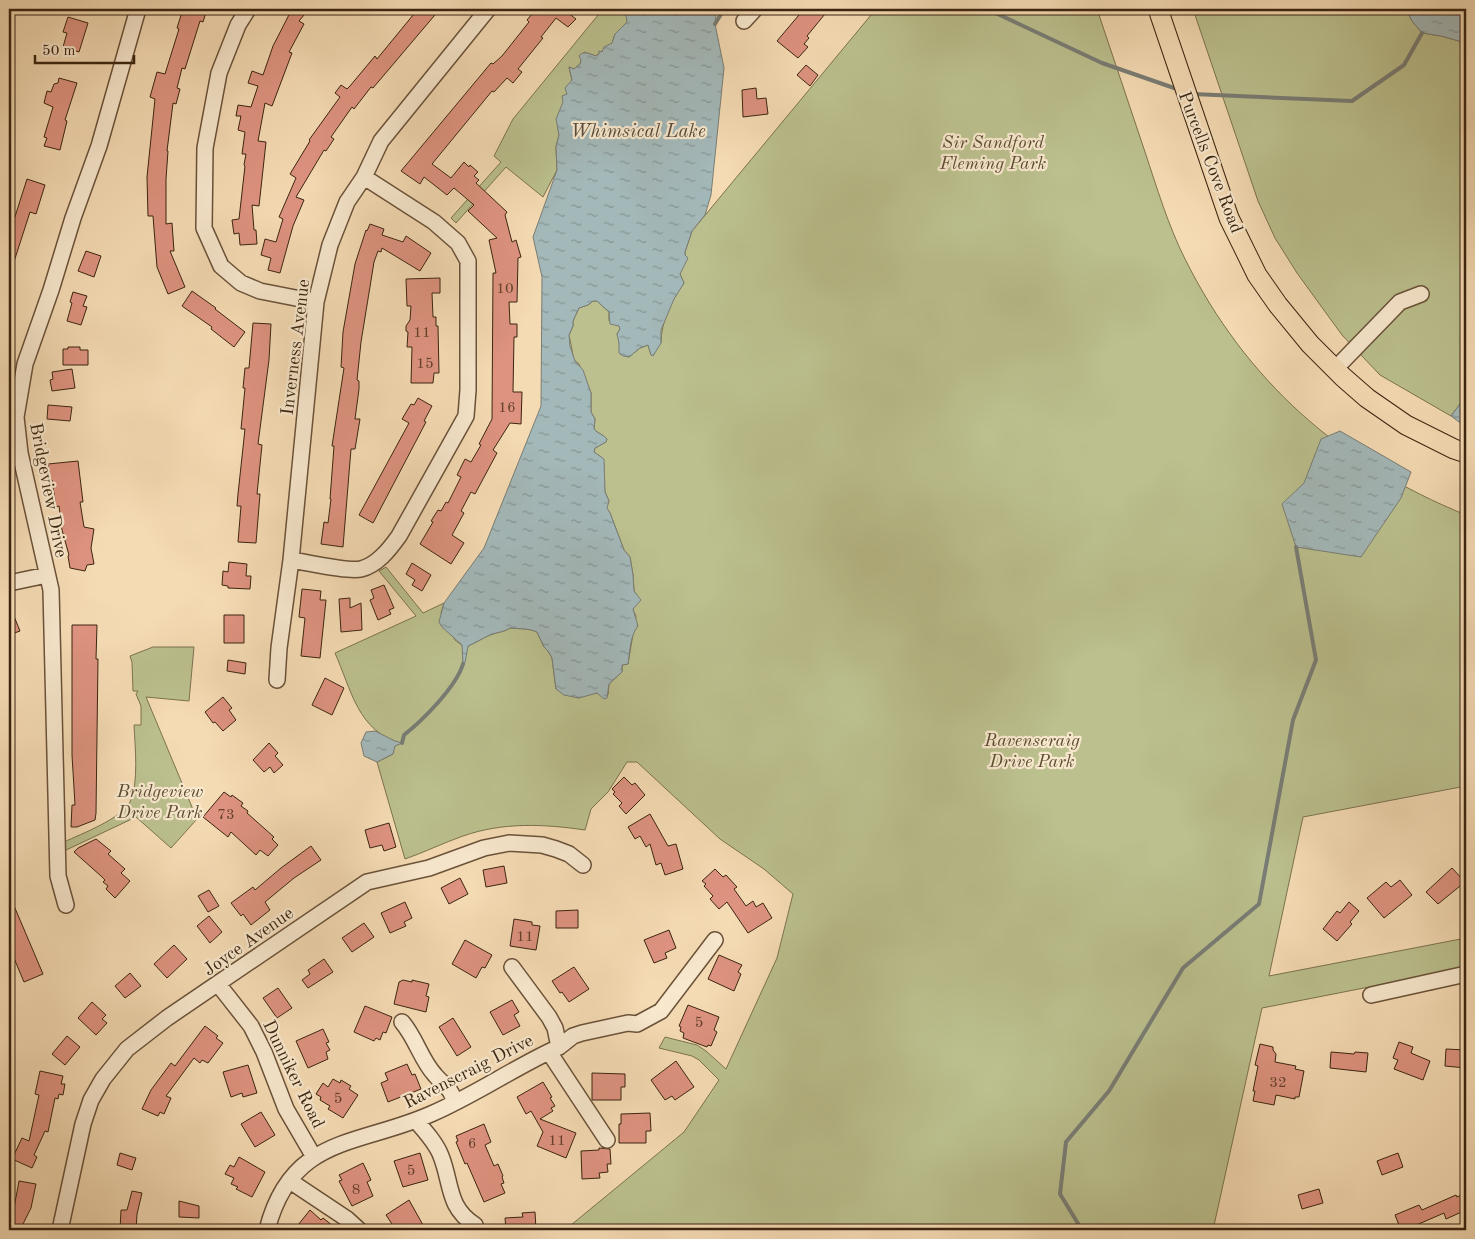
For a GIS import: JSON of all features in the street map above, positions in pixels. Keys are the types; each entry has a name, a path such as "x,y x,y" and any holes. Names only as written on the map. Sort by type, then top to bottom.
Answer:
{"main road":[{"name":"Purcells Cove Road","path":"1158,9 1229,218 1257,275 1278,306 1310,344 1367,398 1406,425 1466,453"}],"street":[{"name":"Bridgeview Drive","path":"66,905 58,876 51,590 19,446 16,418 25,364 52,290 72,218 99,146 138,9"},
{"path":"248,9 238,26 217,82 205,148 204,228 221,266 241,283 260,291 316,302"},
{"name":"Inverness Avenue","path":"277,680 279,648 291,560 316,302 330,245 347,202 364,177 381,141 488,9"},
{"path":"744,21 755,9"},
{"path":"291,560 359,570 372,564 390,548 398,536 466,416 468,390 468,261 458,243 434,222 364,177"},
{"path":"1335,369 1400,302 1421,294"},
{"path":"9,583 47,575"},
{"name":"Joyce Avenue","path":"60,1230 83,1124 91,1100 103,1079 127,1049 167,1018 367,882 429,868 484,848 508,843 542,845 556,849 569,854 583,865"},
{"name":"Ravenscraig Drive","path":"268,1230 279,1200 290,1181 314,1157 342,1143 416,1120 454,1103 554,1050 573,1036 628,1023 637,1024 661,1011 715,940"},
{"path":"512,967 555,1028 554,1050 560,1069 607,1140"},
{"path":"1370,995 1466,974"},
{"name":"Dunniker Road","path":"218,984 240,1010 253,1030 264,1052 286,1109 314,1157"},
{"path":"402,1022 428,1066 453,1093 454,1103"},
{"path":"416,1120 438,1150 455,1204 465,1218 475,1225"},
{"path":"290,1181 347,1219 359,1230"}],"green space":[{"path":"603,9 629,9 627,22 615,34 612,43 602,52 596,56 584,52 580,64 574,69 569,67 572,80 557,119 559,135 556,147 557,170 543,197 506,167 456,223 451,218 501,162 494,156 513,119"},
{"name":"Ravenscraig Drive Park","path":"876,9 1097,9 1173,233 1209,303 1237,343 1267,380 1301,414 1338,444 1378,471 1420,494 1466,515 1466,786 1303,817 1269,976 1466,938 1466,968 1262,1008 1213,1230 565,1230 684,1132 719,1080 699,1060 692,1056 659,1048 665,1037 697,1045 726,1069 777,958 793,894 764,869 720,839 637,762 627,762 608,792 591,809 585,830 554,826 508,826 493,828 463,836 405,859 377,762 393,754 394,746 401,743 386,737 365,719 335,653 416,616 379,571 386,567 423,613 444,603 441,613 455,640 463,646 463,664 468,646 510,628 531,630 537,632 552,658 556,689 578,698 594,693 608,695 609,684 622,672 622,665 628,664 636,616 633,610 640,601 634,591 630,557 624,550 610,513 606,508 609,501 605,492 604,464 601,457 594,452 595,448 606,442 607,439 594,429 595,419 591,412 591,393 579,364 574,360 569,335 573,321 579,308 597,301 609,312 609,321 619,326 620,329 617,334 620,354 629,357 640,348 648,345 651,355 661,343 661,335 668,312 675,296 684,283 680,274 692,231"},
{"path":"1193,9 1406,9 1412,21 1422,33 1466,43 1466,396 1451,416 1380,375 1342,335 1297,273 1275,238 1258,201"},
{"name":"Bridgeview Drive Park","path":"153,647 194,647 189,701 146,697 197,819 171,848 136,817 64,851 64,842 110,820 130,802 135,785 136,754 134,725 141,725 141,706 136,694 138,691 133,691 130,656"}],"water":[{"name":"Whimsical Lake","path":"629,9 712,9 716,16 715,24 724,68 711,195 705,215 692,231 685,252 688,258 680,274 684,283 674,299 661,330 661,343 653,356 648,345 640,348 629,357 623,356 619,353 617,334 620,329 619,326 610,324 609,312 597,301 579,308 569,335 575,361 583,370 591,393 591,412 595,419 594,429 607,439 606,442 595,448 594,452 604,459 605,492 609,501 607,508 624,550 630,557 634,591 641,600 633,609 638,626 632,639 628,664 622,665 622,672 609,684 607,698 604,699 597,693 579,698 564,695 556,689 552,658 537,632 527,629 510,628 490,635 468,646 465,663 463,664 462,645 439,622 444,603 484,548 541,406 542,277 533,237 557,170 556,147 559,135 556,119 563,102 562,96 567,94 565,88 572,80 569,67 574,69 580,64 579,56 582,53 596,56 599,54 599,51 602,52 604,47 612,43 615,34 627,22 626,15 629,13"},
{"path":"1406,9 1466,9 1466,43 1422,33 1412,21"},
{"path":"1466,396 1466,427 1451,416"},
{"path":"1340,431 1411,472 1401,498 1361,557 1296,547 1282,504 1304,483 1321,439"},
{"path":"375,731 402,743 395,746 393,754 377,762 364,756 361,743 366,732"}],"building":[{"path":"183,9 207,9 203,22 200,21 185,69 182,68 177,88 180,89 176,104 173,103 167,151 166,224 172,223 174,251 170,251 185,287 168,294 157,267 153,216 148,216 147,177 155,99 150,97 157,72 165,74"},
{"path":"292,9 309,9 299,21 304,24 289,52 292,53 272,106 265,103 258,141 266,142 259,206 252,205 257,244 240,245 239,233 234,234 232,220 239,219 246,154 242,154 245,132 238,130 241,116 236,116 238,105 251,107 258,86 248,83 252,71 263,75 273,46"},
{"path":"418,9 440,9 373,88 371,87 354,109 352,107 331,137 334,139 326,151 324,150 296,197 304,200 293,226 280,273 268,270 271,258 261,255 265,239 276,242 283,219 279,217 296,178 290,174 309,140 340,97 335,93 341,85 347,89 375,56 377,59"},
{"path":"536,9 563,9 576,19 568,27 556,18 541,37 543,38 518,69 522,72 513,83 507,78 494,92 492,91 432,164 451,178 464,162 478,172 474,176 479,180 476,183 507,212 505,215 512,242 516,240 521,257 518,258 517,302 509,302 510,324 517,324 517,337 514,337 513,392 522,392 521,424 510,423 493,450 497,453 475,494 471,492 461,511 464,513 452,535 464,543 451,564 420,544 438,510 441,511 446,502 448,503 461,477 457,475 465,459 471,462 481,445 479,444 492,419 493,273 496,273 489,240 497,238 468,211 474,205 454,188 447,195 424,177 420,184 401,171 491,63 493,64 502,56 529,22 527,20"},
{"path":"804,9 829,9 807,36 809,38 804,44 808,47 798,58 777,41"},
{"path":"68,17 88,23 79,52 63,47 67,33 63,32"},
{"path":"806,65 818,75 810,86 797,75"},
{"path":"59,78 77,83 65,120 67,121 60,150 44,146 47,138 44,137 53,107 44,103 47,91 51,92 54,84 58,83"},
{"path":"756,88 757,99 766,98 768,114 743,117 742,90"},
{"path":"27,179 45,185 36,214 30,212 11,271 9,271 9,225 12,226"},
{"path":"370,224 384,229 382,235 403,242 406,236 431,253 420,271 382,248 381,252 378,251 374,262 361,342 357,380 359,381 359,389 355,419 360,419 355,449 351,449 343,547 321,544 324,522 328,523 331,499 334,446 332,446 344,368 341,367 343,332 355,264 366,230"},
{"path":"86,251 101,256 94,277 78,271"},
{"path":"440,278 440,293 432,293 433,317 436,317 436,326 438,326 439,373 434,373 433,383 411,383 412,347 407,347 408,332 406,331 406,326 410,320 411,306 407,306 406,279"},
{"path":"192,291 245,332 234,347 211,329 212,327 182,306"},
{"path":"73,292 87,296 83,306 87,307 81,325 67,321"},
{"path":"253,323 271,324 269,360 258,444 262,445 257,494 260,494 256,543 238,542 241,506 237,506 245,429 241,429 245,388 243,388 245,368 249,368"},
{"path":"68,347 80,347 80,350 88,350 88,365 63,365 63,349 68,349"},
{"path":"72,369 75,388 52,391 50,380 53,379 52,372"},
{"path":"418,398 432,406 424,421 426,422 373,523 359,515 409,423 402,419 411,404 414,405"},
{"path":"48,405 72,407 70,421 47,419"},
{"path":"78,461 83,502 80,502 84,527 94,529 91,548 94,564 87,565 85,571 70,568 59,506 56,507 48,464"},
{"path":"229,562 247,564 246,576 251,576 250,589 228,588 228,586 222,585 223,571 228,572"},
{"path":"412,563 431,575 422,591 412,585 415,580 406,574"},
{"path":"384,585 394,608 389,610 391,614 378,620 370,600 374,598 371,590"},
{"path":"302,589 321,591 320,600 326,600 320,658 301,656 305,618 299,617"},
{"path":"350,598 350,608 361,603 362,630 341,632 339,599"},
{"path":"9,604 20,631 9,635"},
{"path":"224,615 244,615 244,643 224,643"},
{"path":"72,625 97,625 96,659 98,659 96,813 95,820 77,827 71,827 72,805 75,805 72,755"},
{"path":"228,660 246,663 245,674 227,671"},
{"path":"325,678 344,688 332,715 312,705"},
{"path":"223,697 232,708 229,710 236,720 223,731 215,722 213,723 205,712"},
{"path":"269,743 278,753 275,756 283,765 274,773 270,767 264,772 253,760"},
{"path":"624,777 632,785 635,783 645,795 626,814 619,806 622,803 613,794 615,792 612,789"},
{"path":"224,792 243,803 241,806 248,811 247,813 274,837 272,839 278,845 268,856 260,850 256,855 231,832 228,837 203,817"},
{"path":"650,814 668,846 676,844 683,869 665,875 661,863 656,865 650,844 646,847 640,836 635,839 628,827"},
{"path":"389,823 396,847 384,851 382,845 370,848 365,830"},
{"path":"96,839 111,851 108,854 125,869 121,873 130,881 115,898 106,889 108,886 103,882 105,880 74,852"},
{"path":"311,846 321,860 294,878 265,902 270,910 251,925 231,903 253,887 255,890"},
{"path":"504,866 507,883 486,887 483,870"},
{"path":"1452,868 1465,882 1438,904 1426,892"},
{"path":"715,869 723,877 726,875 737,887 734,889 746,906 753,901 756,907 763,903 772,918 748,933 727,902 719,909 710,899 713,896 702,881"},
{"path":"460,878 468,894 449,904 441,888"},
{"path":"1400,880 1412,895 1384,918 1367,898 1386,882 1391,887"},
{"path":"209,890 219,906 208,912 198,896"},
{"path":"9,894 43,974 24,982 11,951 9,952"},
{"path":"405,902 412,918 404,922 406,926 390,933 381,913"},
{"path":"1349,902 1359,911 1350,922 1352,924 1337,941 1323,929 1337,911 1340,913"},
{"path":"578,910 578,928 556,928 556,911"},
{"path":"209,916 222,932 210,943 197,926"},
{"path":"514,919 532,922 532,925 540,926 536,950 510,946"},
{"path":"364,923 374,937 352,952 342,938"},
{"path":"669,930 676,948 665,953 667,958 654,963 644,940"},
{"path":"465,940 492,955 485,968 482,967 476,978 452,964"},
{"path":"174,945 187,959 167,978 154,964"},
{"path":"719,955 742,965 738,972 741,974 734,991 708,979"},
{"path":"324,959 333,972 308,988 302,980 310,974 308,970"},
{"path":"574,967 589,989 569,1002 552,981"},
{"path":"130,973 141,986 125,998 115,986"},
{"path":"403,980 429,984 426,996 429,997 426,1012 394,1004 399,982"},
{"path":"278,988 292,1008 277,1018 263,998"},
{"path":"512,1000 519,1012 514,1015 520,1026 503,1035 490,1012"},
{"path":"92,1002 106,1015 102,1019 107,1023 96,1035 78,1018"},
{"path":"688,1005 719,1017 714,1030 717,1032 711,1046 708,1045 707,1047 683,1038 684,1033 680,1031 681,1027 679,1026"},
{"path":"365,1006 392,1017 386,1033 383,1032 380,1040 376,1038 374,1041 354,1032"},
{"path":"453,1018 471,1047 457,1056 439,1027"},
{"path":"205,1026 218,1036 216,1038 223,1043 208,1063 202,1060 200,1063 194,1058 166,1096 171,1098 164,1114 160,1112 158,1116 142,1109 151,1090 171,1063 175,1066"},
{"path":"323,1029 329,1042 326,1043 330,1050 326,1052 328,1059 308,1068 296,1041"},
{"path":"67,1036 80,1047 65,1065 52,1054"},
{"path":"1399,1042 1413,1047 1411,1053 1430,1061 1423,1080 1394,1069 1398,1060 1393,1058"},
{"path":"1260,1044 1273,1047 1276,1054 1275,1062 1296,1066 1295,1069 1304,1071 1299,1097 1295,1097 1295,1099 1276,1095 1274,1105 1253,1101 1258,1066 1255,1065"},
{"path":"1446,1049 1466,1050 1466,1068 1445,1066"},
{"path":"1331,1052 1368,1053 1366,1072 1330,1068"},
{"path":"676,1061 694,1087 675,1100 672,1096 665,1100 651,1080"},
{"path":"407,1064 412,1075 415,1074 421,1089 388,1102 381,1083 388,1080 385,1073"},
{"path":"248,1065 257,1093 243,1097 242,1093 231,1097 223,1072"},
{"path":"40,1071 63,1076 61,1084 65,1084 63,1095 59,1094 58,1099 55,1098 48,1132 45,1131 34,1155 37,1157 32,1168 12,1159 22,1138 29,1141 39,1095 35,1094"},
{"path":"592,1073 625,1074 625,1087 621,1087 621,1100 592,1100"},
{"path":"333,1079 340,1083 341,1080 351,1086 349,1089 358,1095 343,1118 328,1109 330,1106 320,1100 321,1097 316,1094 323,1083 328,1087"},
{"path":"543,1082 555,1106 551,1108 553,1111 540,1119 576,1133 566,1158 537,1146 543,1132 531,1111 526,1114 517,1097"},
{"path":"261,1112 275,1135 255,1147 241,1124"},
{"path":"650,1113 651,1131 646,1131 646,1143 619,1143 621,1114"},
{"path":"484,1124 491,1142 485,1145 494,1166 498,1164 503,1176 504,1183 501,1184 505,1193 484,1202 467,1163 465,1164 456,1142 458,1141 456,1136"},
{"path":"599,1148 610,1149 611,1164 607,1164 608,1172 599,1173 600,1178 582,1179 581,1151 599,1150"},
{"path":"120,1153 136,1158 132,1170 117,1165"},
{"path":"420,1153 428,1180 403,1187 394,1161"},
{"path":"1398,1153 1403,1167 1382,1175 1377,1161"},
{"path":"239,1157 265,1172 252,1197 236,1189 238,1187 231,1184 234,1178 225,1174 230,1165 234,1167"},
{"path":"363,1163 371,1180 367,1182 373,1196 352,1206 339,1181 342,1180 339,1175"},
{"path":"19,1181 36,1184 31,1208 21,1228 9,1222 9,1205 14,1208"},
{"path":"1319,1189 1323,1203 1302,1209 1298,1195"},
{"path":"132,1191 142,1193 137,1214 136,1230 120,1230 121,1210 127,1210"},
{"path":"1466,1193 1466,1210 1446,1219 1444,1213 1401,1230 1395,1215 1419,1205 1422,1210 1456,1195 1457,1197"},
{"path":"409,1200 423,1225 415,1230 396,1230 386,1215"},
{"path":"179,1201 199,1206 199,1218 179,1217"},
{"path":"310,1210 321,1220 323,1218 338,1230 294,1230"},
{"path":"535,1212 536,1230 506,1230 505,1218 523,1217 522,1213"}],"waterway":[{"path":"715,24 724,9"},
{"path":"987,9 1102,63 1177,89"},
{"path":"1193,94 1352,101 1404,65 1422,33"},
{"path":"1082,1230 1060,1194 1066,1142 1109,1091 1183,968 1259,904 1293,720 1316,660 1296,547"},
{"path":"402,743 404,735 446,693 463,664"}],"park label":[{"name":"Sir Sandford Fleming Park","path":"993,152"}]}
